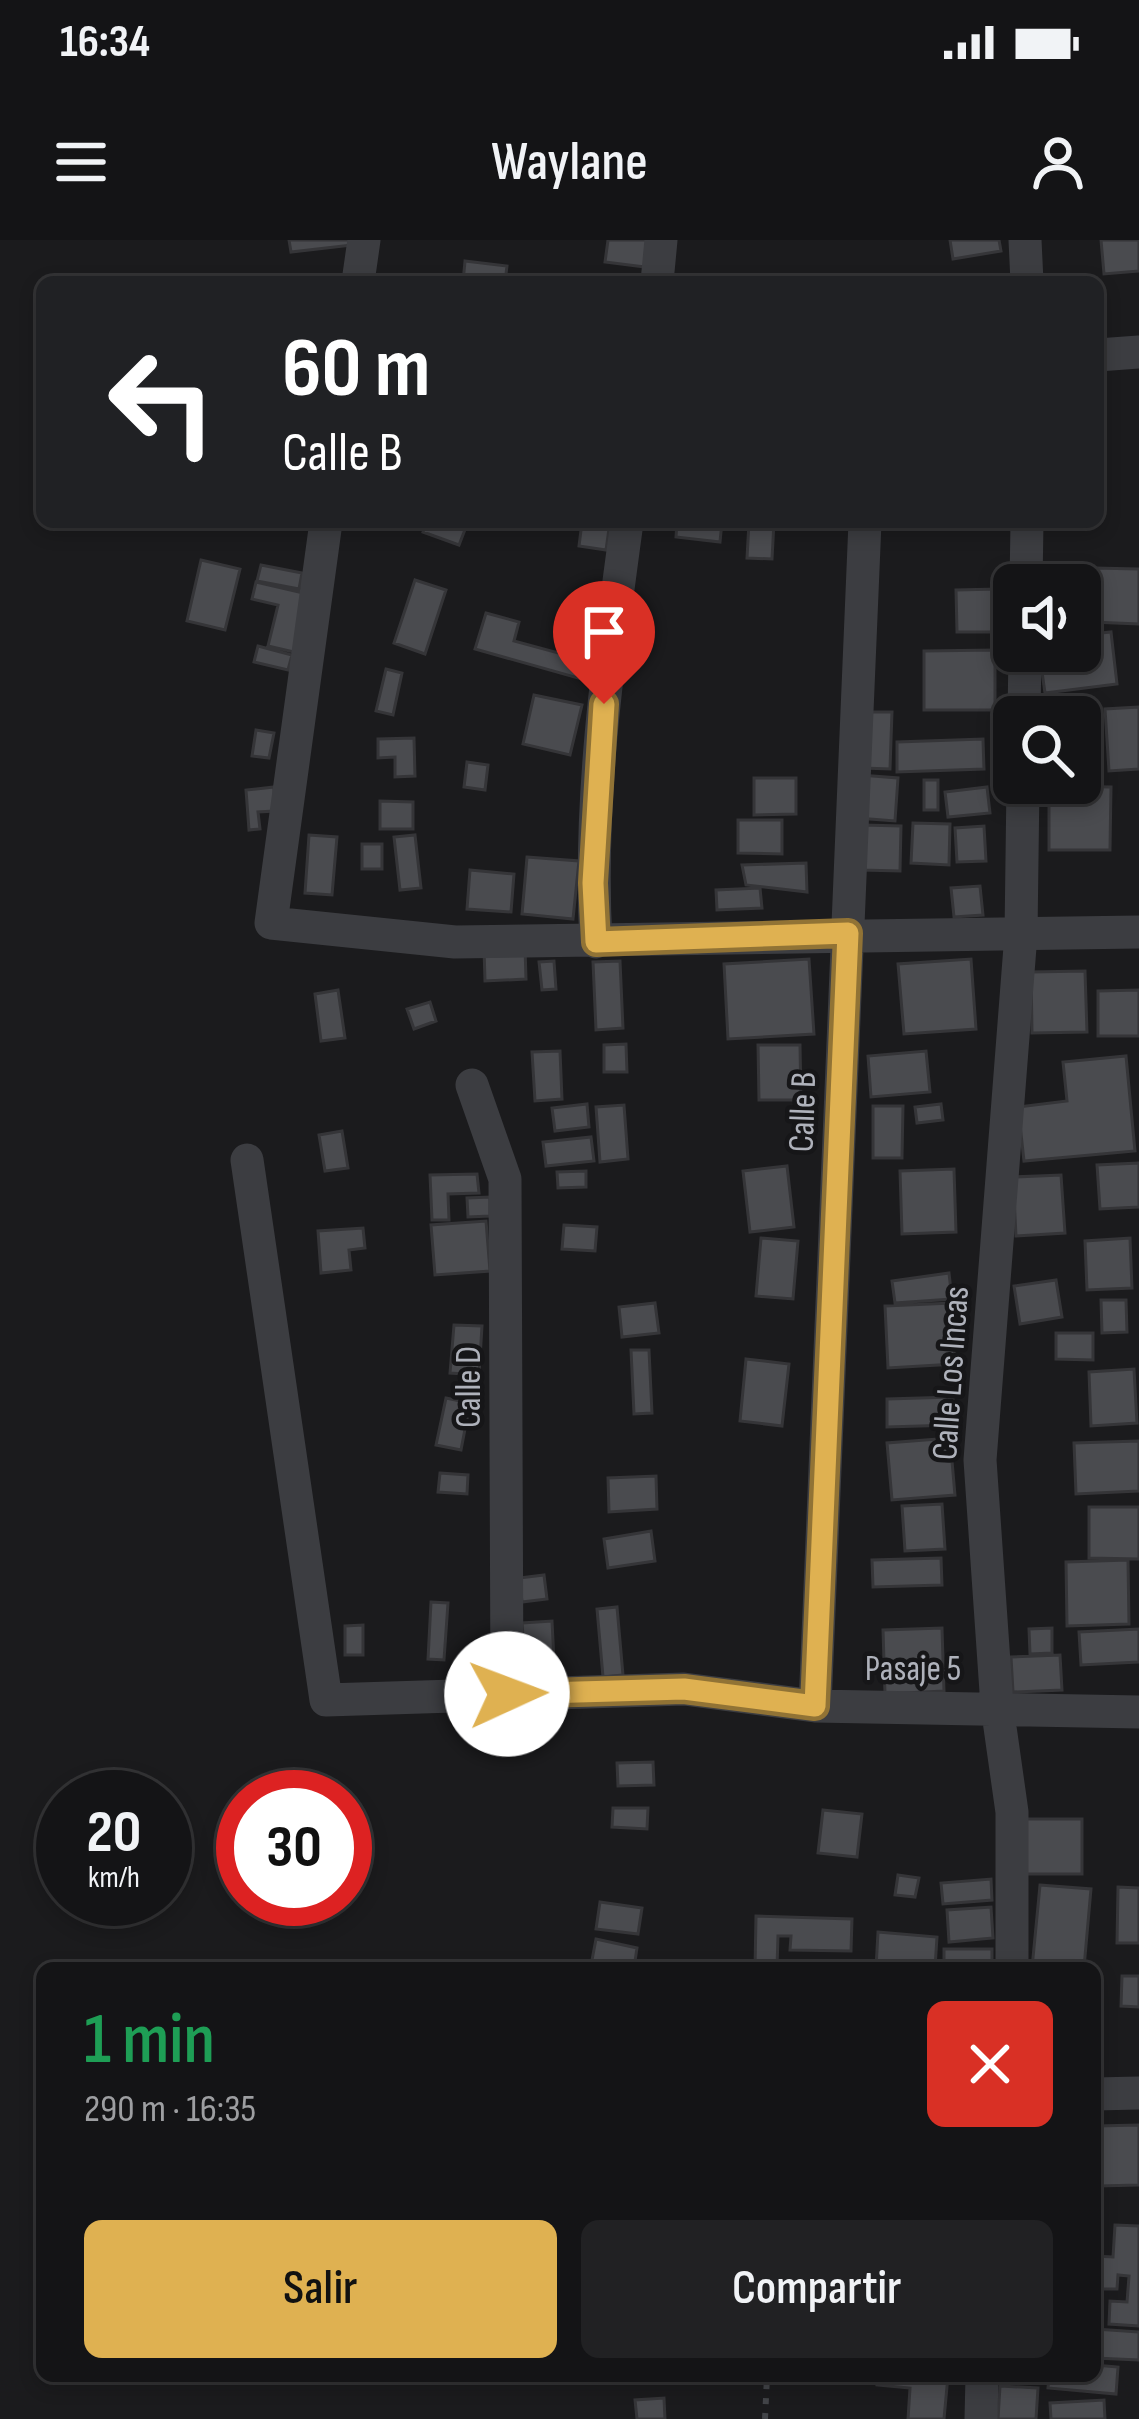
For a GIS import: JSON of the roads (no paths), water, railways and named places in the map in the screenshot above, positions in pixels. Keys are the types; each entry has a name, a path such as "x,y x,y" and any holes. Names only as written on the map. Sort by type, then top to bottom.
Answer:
{"street":[{"path":"359,276 364,240"},
{"path":"658,276 661,240"},
{"path":"1025,240 1027,276"},
{"path":"1104,355 1139,352"},
{"path":"325,528 272,923 455,942 1139,932"},
{"path":"596,942 593,883 604,704 626,528"},
{"name":"Calle B","path":"815,1706 866,528"},
{"path":"1026,564 1027,528"},
{"name":"Calle Los Incas","path":"1012,1962 1012,1812 997,1706 980,1460 1021,934 1023,804"},
{"name":"Calle D","path":"472,1085 506,1179 507,1694"},
{"name":"Pasaje 5","path":"247,1160 326,1700 684,1689 815,1706 1139,1712"},
{"path":"1101,2094 1139,2093"},
{"path":"981,2419 982,2382"}]}
